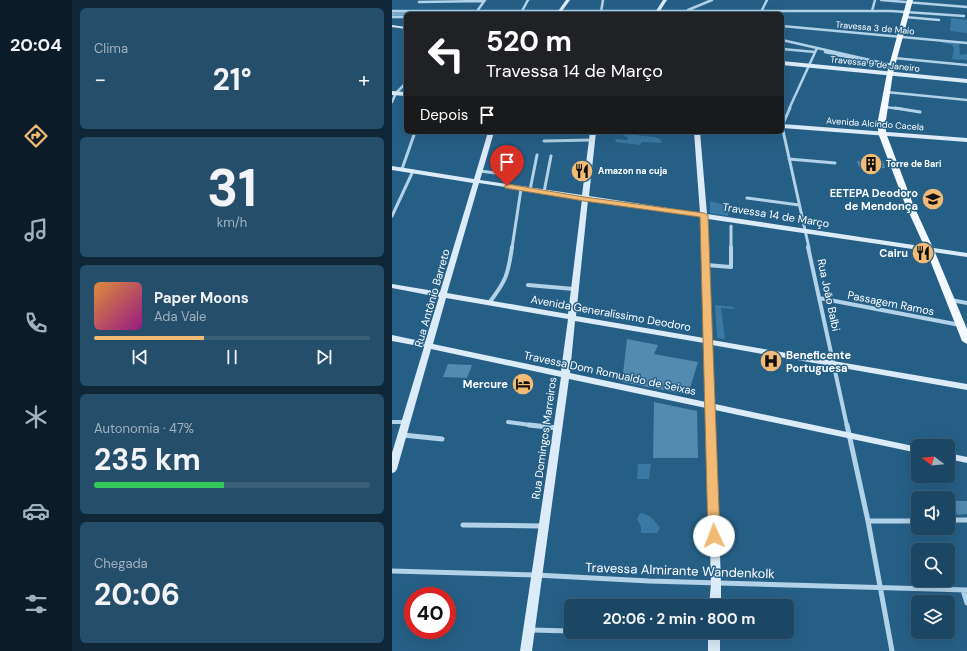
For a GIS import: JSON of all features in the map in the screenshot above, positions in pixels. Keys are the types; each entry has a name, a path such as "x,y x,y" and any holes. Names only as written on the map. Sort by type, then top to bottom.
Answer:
{"main road":[{"path":"910,1 886,92 882,133 909,204 930,250 967,341"}],"street":[{"path":"522,11 528,0"},
{"path":"392,11 559,12 568,0"},
{"path":"600,12 603,0"},
{"path":"657,12 665,0"},
{"path":"684,11 712,0"},
{"path":"761,12 767,0"},
{"path":"872,11 875,0"},
{"path":"881,0 910,1 967,7"},
{"path":"414,11 419,1 485,1"},
{"path":"476,12 485,1"},
{"path":"784,13 872,11 938,20"},
{"path":"657,12 690,12"},
{"path":"906,15 964,16"},
{"path":"392,17 404,17"},
{"name":"Travessa 3 de Maio","path":"784,26 967,43"},
{"path":"392,27 404,28"},
{"path":"784,42 891,69"},
{"path":"784,49 816,50"},
{"path":"784,121 816,50"},
{"path":"894,58 967,65"},
{"name":"Travessa 9 de Janeiro","path":"784,63 891,69 967,81"},
{"path":"392,102 394,93 404,85"},
{"path":"886,92 967,100"},
{"path":"394,93 404,94"},
{"path":"884,108 920,112"},
{"name":"Avenida Alcindo Cacela","path":"784,126 967,140"},
{"path":"402,169 414,134"},
{"name":"Rua Antônio Barreto","path":"392,469 430,345 443,295 490,134"},
{"name":"Rua Domingos Marreiros","path":"526,651 565,376 584,199 593,134"},
{"path":"697,134 704,215 706,265 715,599"},
{"name":"Rua João Balbi","path":"784,134 848,435 868,521 892,651"},
{"path":"544,141 592,140"},
{"path":"530,190 537,155"},
{"path":"544,192 551,156"},
{"path":"789,159 835,163"},
{"name":"Travessa 14 de Março","path":"392,168 584,199 704,215 967,255"},
{"path":"392,216 412,171"},
{"path":"480,171 511,175"},
{"path":"489,303 504,283 508,274 522,189"},
{"path":"747,198 800,205"},
{"path":"706,265 731,267 730,226"},
{"path":"528,285 574,289"},
{"name":"Avenida Generalíssimo Deodoro","path":"392,286 967,387"},
{"name":"Passagem Ramos","path":"819,298 960,325"},
{"path":"950,300 967,303"},
{"name":"Travessa Dom Romualdo de Seixas","path":"392,338 911,448"},
{"path":"392,422 406,422"},
{"path":"508,422 557,428"},
{"path":"403,435 442,439"},
{"path":"955,457 967,460"},
{"path":"955,520 967,520"},
{"path":"868,521 911,521"},
{"path":"463,525 543,526"},
{"name":"Travessa Almirante Wandenkolk","path":"392,571 536,575 648,582 965,590"},
{"path":"965,590 967,603"},
{"path":"529,630 564,631"},
{"path":"714,639 714,651"}],"shaded area":[{"path":"392,13 404,13 404,15 392,15"},
{"path":"951,18 967,20 967,33 950,31"},
{"path":"942,41 959,43 960,55 967,54 967,60 952,59 954,48 952,45 942,43"},
{"path":"624,134 655,137 660,139 662,143 642,142 640,145 615,142 616,139 627,140 628,137 623,136"},
{"path":"710,201 729,206 728,216 710,213"},
{"path":"715,305 734,307 734,309 721,308 725,339 717,338"},
{"path":"638,464 651,464 649,479 637,479"},
{"path":"640,513 649,516 656,522 660,528 657,533 641,533 641,527 637,519"}],"building":[{"name":"Torre de Bari","path":"857,161 883,161 885,168 859,167"},
{"path":"627,339 658,345 654,354 698,362 688,395 622,382"},
{"path":"448,364 472,365 467,378 443,377"},
{"name":"Mercure","path":"516,378 530,378 533,381 532,387 524,387 522,390 512,389"},
{"path":"654,402 697,411 698,458 653,458"},
{"path":"955,501 967,501 967,514 957,515"}],"place":[{"name":"Torre de Bari","path":"871,164"},
{"name":"Amazon na cuja","path":"582,171"},
{"name":"EETEPA Deodoro de Mendonça","path":"933,199"},
{"name":"Cairu","path":"923,253"},
{"name":"Beneficente Portuguesa","path":"771,361"},
{"name":"Mercure","path":"523,384"}],"route":[{"path":"507,186 584,199 704,215 714,536"}]}
